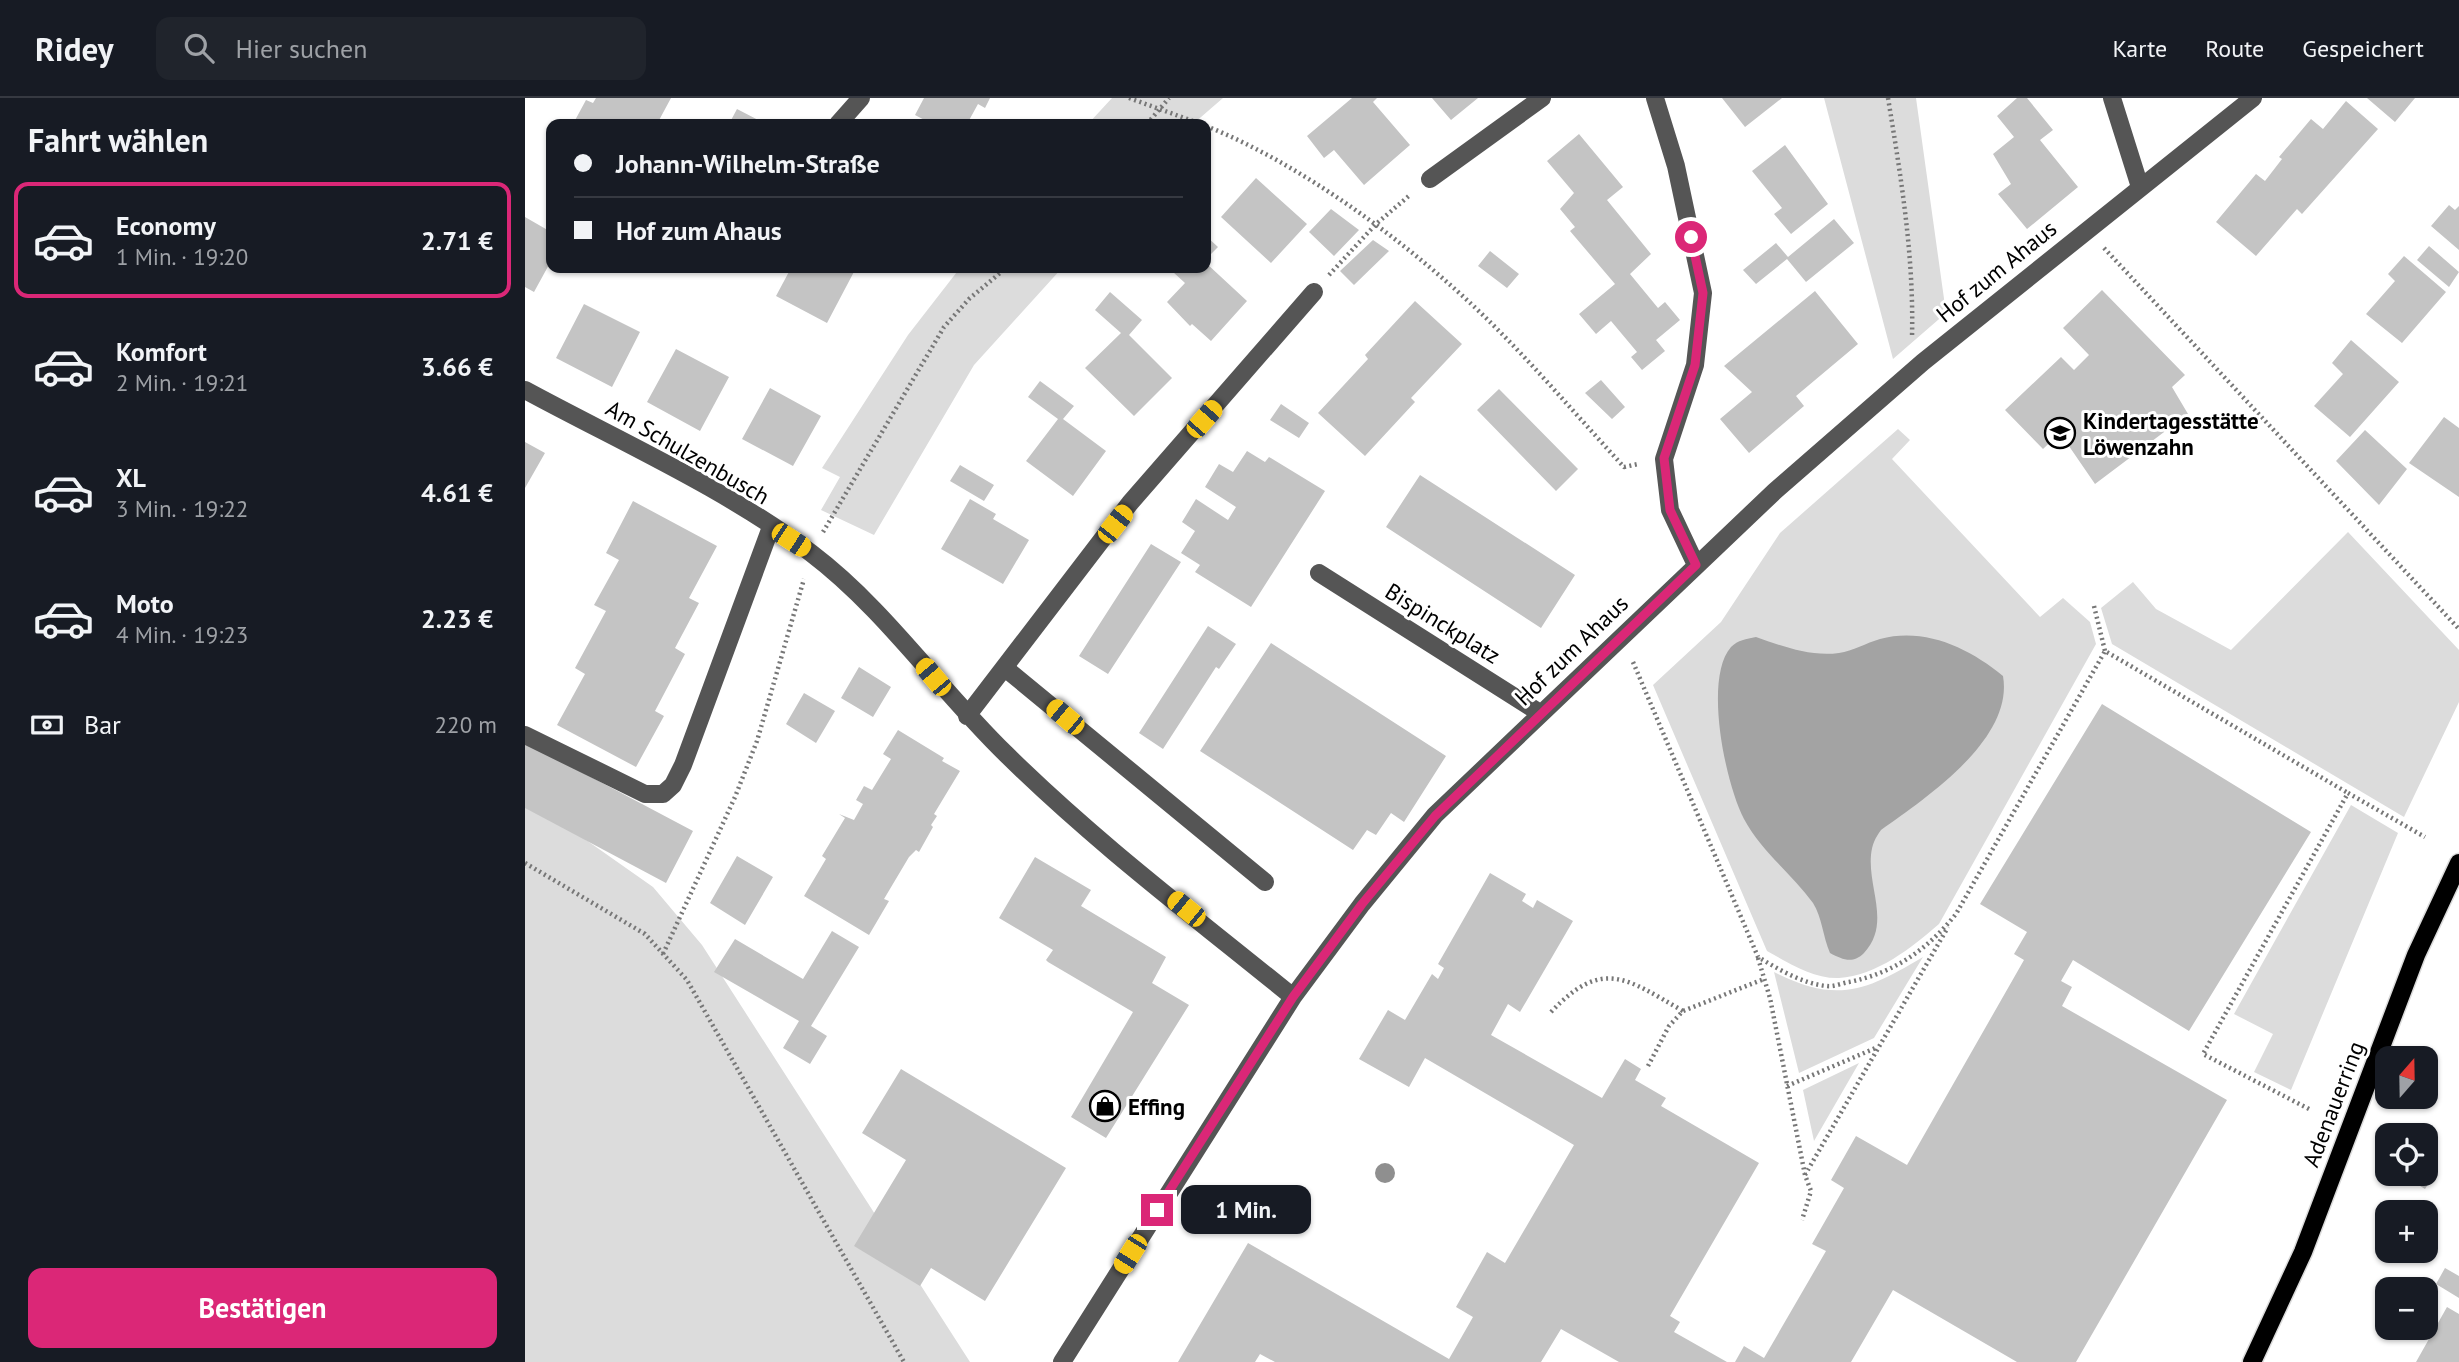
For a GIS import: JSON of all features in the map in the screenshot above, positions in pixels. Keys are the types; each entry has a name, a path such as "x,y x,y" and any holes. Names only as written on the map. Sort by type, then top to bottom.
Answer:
{"main road":[{"name":"Adenauerring","path":"2252,1362 2303,1252 2416,955 2459,863"}],"street":[{"path":"842,119 861,98"},
{"path":"1430,179 1542,98"},
{"path":"1655,98 1676,166 1703,293 1695,365 1664,458 1670,510 1696,565"},
{"path":"2112,98 2140,187"},
{"name":"Hof zum Ahaus","path":"1062,1362 1293,997 1362,904 1435,816 1696,565 1923,362 2253,98"},
{"path":"967,716 1130,503 1314,292"},
{"name":"Am Schulzenbusch","path":"525,390 643,452 811,553 900,637 967,716 1056,804 1293,997"},
{"path":"525,735 645,794 663,794 673,785 683,765 771,527"},
{"name":"Bispinckplatz","path":"1319,573 1541,713"},
{"path":"1005,668 1265,882"}],"path":[{"path":"1129,98 1188,119"},
{"path":"1151,119 1169,98"},
{"path":"1888,98 1904,193 1911,276 1911,348 1923,362"},
{"path":"1211,128 1249,143 1375,224 1485,317 1624,467 1664,458"},
{"path":"1314,292 1375,224 1430,179"},
{"path":"2087,230 2459,629"},
{"path":"663,954 735,797 757,741 811,553 944,327 969,299 1000,273"},
{"path":"1805,1175 2105,651 2094,606"},
{"path":"1622,636 1758,957 1805,1175 1811,1191 1803,1220"},
{"path":"2105,651 2425,837"},
{"path":"2309,1109 2203,1054 2348,793"},
{"path":"525,863 645,934 687,980 904,1362"},
{"path":"1758,957 1805,980 1829,986 1873,978 1919,952 1937,937 1955,914"},
{"path":"1551,1012 1571,991 1599,978 1625,979 1683,1011"},
{"path":"1648,1066 1669,1026 1683,1011 1764,979"},
{"path":"1787,1086 1879,1047"}],"shaded area":[{"path":"1112,98 1223,98 1199,119 1093,119"},
{"path":"1824,98 1916,98 1946,313 1893,359"},
{"path":"956,273 1057,273 974,365 874,535 821,510 840,477 822,468 908,335"},
{"path":"1898,429 1910,440 1892,459 2040,617 2063,598 2090,622 2096,644 1939,924 1906,951 1880,966 1853,976 1830,978 1801,969 1767,951 1653,685 1721,622 1780,533"},
{"path":"2348,532 2459,650 2459,702 2404,817 2112,644 2101,608 2133,582 2156,609 2231,650"},
{"path":"1897,636 1930,638 1961,649 2003,676 2003,699 1995,722 1981,744 1942,784 1881,830 1875,839 1871,851 1871,868 1877,906 1876,930 1872,942 1856,959 1844,959 1830,953 1813,903 1751,831 1730,782 1720,732 1719,683 1723,662 1731,647 1739,641 1756,637 1796,650 1828,654 1844,652"},
{"path":"525,804 579,835 653,887 702,945 970,1362 525,1362"},
{"path":"2351,805 2398,833 2291,1090 2254,1072 2273,1034 2234,1014"},
{"path":"1923,957 1874,1038 1799,1073 1774,972 1816,988 1851,989 1885,978"},
{"path":"1859,1063 1814,1141 1803,1090"}],"building":[{"path":"596,98 671,98 660,119 576,119 586,100 593,103"},
{"path":"924,98 990,98 985,108 978,104 970,119 923,119 915,115"},
{"path":"1352,98 1377,98 1373,102 1410,145 1364,185 1334,150 1324,158 1307,136"},
{"path":"1432,98 1478,98 1451,120"},
{"path":"1722,98 1782,98 1745,127"},
{"path":"2017,98 2027,98 2053,130 2040,140 2078,187 2027,229 1998,194 2011,184 1993,154 2014,137 1997,116"},
{"path":"2367,98 2415,98 2395,122"},
{"path":"2346,101 2378,129 2302,214 2297,209 2256,256 2216,222 2256,174 2265,181 2282,159 2279,157 2311,119 2323,129"},
{"path":"737,109 756,119 732,119"},
{"path":"1579,134 1623,187 1607,200 1651,254 1630,274 1658,308 1665,302 1680,320 1656,340 1665,351 1642,370 1631,357 1637,352 1611,321 1596,334 1579,314 1615,284 1570,231 1575,227 1560,209 1574,193 1547,161"},
{"path":"1785,145 1828,204 1791,234 1774,214 1782,208 1752,171"},
{"path":"1256,178 1307,224 1271,263 1221,217"},
{"path":"2449,205 2455,210 2459,206 2459,250 2431,226"},
{"path":"1331,209 1359,230 1334,256 1309,232"},
{"path":"525,217 546,229 546,270 534,292 525,287"},
{"path":"1834,219 1854,243 1806,282 1787,259 1756,284 1743,270 1776,243 1788,257"},
{"path":"1373,240 1389,251 1354,285 1340,271"},
{"path":"1211,241 1218,247 1211,254"},
{"path":"2429,246 2459,272 2449,287 2417,260"},
{"path":"1490,251 1519,274 1507,288 1478,266"},
{"path":"2404,256 2446,292 2402,343 2366,314 2395,281 2388,274"},
{"path":"1211,268 1247,301 1211,341 1192,324 1190,326 1167,302 1185,283 1174,273 1211,273"},
{"path":"788,273 853,273 827,323 776,296"},
{"path":"2102,290 2185,375 2172,387 2188,414 2095,484 2060,433 2043,449 2005,410 2061,357 2074,370 2089,355 2063,328"},
{"path":"1815,291 1858,344 1796,396 1804,406 1749,453 1720,419 1752,392 1724,366"},
{"path":"1110,292 1142,320 1129,335 1172,378 1134,416 1085,368 1121,333 1095,310"},
{"path":"1415,301 1462,344 1411,398 1415,402 1365,456 1318,413 1368,359 1365,355"},
{"path":"584,304 640,332 612,387 556,358"},
{"path":"2351,340 2399,382 2350,437 2314,406 2343,374 2332,363"},
{"path":"676,349 729,377 700,431 647,402"},
{"path":"1601,380 1625,407 1612,419 1585,393"},
{"path":"1040,381 1074,406 1063,419 1106,451 1073,496 1026,461 1058,419 1028,397"},
{"path":"770,388 821,416 793,466 742,439"},
{"path":"1499,389 1578,469 1556,491 1477,410"},
{"path":"1281,404 1309,423 1299,438 1270,420"},
{"path":"2444,417 2459,428 2459,497 2409,463"},
{"path":"2365,430 2407,469 2379,505 2336,461"},
{"path":"525,442 545,453 525,488"},
{"path":"1247,451 1265,462 1269,457 1325,491 1251,607 1195,572 1200,565 1181,553 1195,531 1182,522 1196,499 1228,520 1236,507 1205,487 1219,464 1233,472"},
{"path":"960,465 994,485 984,501 950,481"},
{"path":"1420,475 1575,575 1541,628 1386,527"},
{"path":"970,499 996,514 993,519 1029,540 1003,584 941,549"},
{"path":"633,501 717,546 689,598 699,603 675,648 685,654 655,711 664,716 636,767 557,725 585,674 575,668 606,611 594,605 619,560 606,553"},
{"path":"1151,544 1181,562 1108,674 1079,656"},
{"path":"1208,626 1236,644 1219,669 1216,667 1163,749 1139,733"},
{"path":"1271,643 1446,756 1404,822 1391,813 1376,835 1367,830 1353,850 1200,751"},
{"path":"859,667 891,687 873,717 841,698"},
{"path":"804,693 835,711 816,743 786,724"},
{"path":"2102,704 2311,832 2189,1031 2073,960 2061,981 2072,987 2062,1006 2227,1100 2076,1362 2017,1362 1893,1290 1851,1362 1735,1362 1744,1346 1764,1358 1826,1251 1812,1244 1844,1188 1831,1180 1856,1136 1907,1165 2024,960 2014,954 2027,932 1980,904"},
{"path":"898,730 960,771 934,814 937,816 931,825 933,827 919,852 916,850 909,857 884,899 889,901 869,935 804,896 826,859 822,856 845,818 839,814 854,820 863,804 856,800 864,786 872,790 891,759 883,754"},
{"path":"525,742 693,831 666,883 525,808"},
{"path":"737,856 773,877 745,925 710,903"},
{"path":"1035,857 1091,890 1081,906 1166,957 1152,983 1189,1005 1106,1138 1071,1117 1133,1012 1048,962 1046,960 1053,950 999,918"},
{"path":"1490,873 1526,894 1522,901 1533,908 1537,900 1573,921 1520,1012 1508,1004 1491,1035 1602,1098 1625,1059 1641,1069 1635,1080 1666,1098 1661,1106 1759,1163 1670,1316 1680,1322 1674,1332 1727,1362 1619,1362 1561,1329 1541,1362 1275,1362 1260,1354 1255,1362 1178,1362 1248,1243 1449,1359 1473,1317 1456,1307 1487,1252 1505,1263 1574,1145 1425,1058 1409,1087 1359,1059 1388,1010 1405,1020 1432,974 1438,979 1444,968 1438,964"},
{"path":"832,931 859,947 811,1026 827,1036 810,1064 783,1048 799,1021 714,972 735,939 803,979"},
{"path":"901,1069 1066,1168 985,1301 931,1268 920,1286 854,1246 906,1160 862,1133"},
{"path":"2445,1268 2459,1276 2459,1298 2438,1285"},
{"path":"2447,1307 2459,1314 2459,1362 2416,1362 2428,1340 2438,1340 2438,1323"}],"place":[{"name":"Kindertagesstätte Löwenzahn","path":"2060,433"},
{"name":"Effing","path":"1105,1106"}],"route":[{"path":"1157,1210 1293,997 1362,904 1435,816 1696,565 1670,510 1664,458 1676,415 1695,365 1703,293 1691,237"}]}
